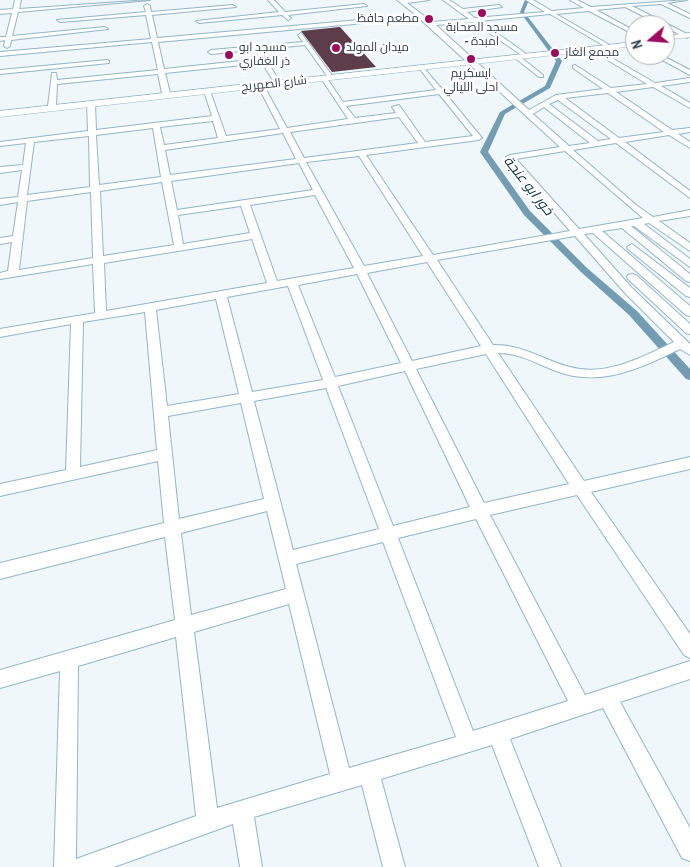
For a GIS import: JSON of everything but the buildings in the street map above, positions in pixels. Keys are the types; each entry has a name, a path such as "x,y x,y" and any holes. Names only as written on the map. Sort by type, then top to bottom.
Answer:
{"main road":[{"path":"553,52 625,44"},
{"path":"553,52 625,44"},
{"name":"شارع الصهريج","path":"0,113 207,92 553,52"},
{"name":"شارع الصهريج","path":"0,113 166,93 422,68 471,61"}],"street":[{"path":"18,0 9,38 2,54 0,73 107,62"},
{"path":"59,0 59,34"},
{"path":"0,12 59,8 99,2 146,0 166,93"},
{"path":"229,0 239,18"},
{"path":"271,0 296,28 353,121"},
{"path":"357,0 378,20"},
{"path":"402,1 426,0"},
{"path":"446,0 475,20 520,56 541,76"},
{"path":"488,0 513,17"},
{"path":"529,0 606,45"},
{"path":"574,0 625,28"},
{"path":"615,0 686,38"},
{"path":"431,24 684,0"},
{"path":"402,1 431,24 565,148 633,206 690,248"},
{"path":"659,1 690,16"},
{"path":"199,21 284,14 323,7 364,6"},
{"path":"60,20 233,7"},
{"path":"461,11 499,7"},
{"path":"195,10 217,66"},
{"path":"2,54 420,16"},
{"path":"105,17 108,76"},
{"path":"0,39 105,29"},
{"path":"211,52 306,43"},
{"path":"256,47 276,81"},
{"path":"593,49 690,106"},
{"path":"54,82 264,61"},
{"path":"675,65 690,73"},
{"path":"52,106 55,66"},
{"path":"575,67 690,146"},
{"path":"0,202 166,178 478,138 422,68"},
{"path":"528,114 544,104 559,98 690,80"},
{"path":"261,86 361,271 480,511 580,705"},
{"path":"207,92 223,140"},
{"path":"341,104 443,92"},
{"path":"390,98 423,145"},
{"path":"559,98 690,195"},
{"path":"91,104 100,316"},
{"path":"544,104 595,144"},
{"path":"161,148 402,114"},
{"path":"0,144 216,118"},
{"path":"156,125 179,247"},
{"path":"161,412 330,383 488,350 514,350 558,368 574,373 588,374 621,368 686,347 620,280 510,158 690,130"},
{"path":"13,274 30,140"},
{"path":"361,153 431,258 488,350 690,649"},
{"path":"0,170 26,167"},
{"path":"173,214 318,192"},
{"path":"244,202 273,286"},
{"path":"0,333 690,213"},
{"path":"637,223 690,264"},
{"path":"624,225 675,267 689,276"},
{"path":"595,230 690,312"},
{"path":"0,276 256,235"},
{"path":"0,241 17,238"},
{"path":"618,250 677,238"},
{"path":"632,247 689,293"},
{"path":"609,266 659,254"},
{"path":"620,280 690,264"},
{"path":"671,279 689,276"},
{"path":"632,277 687,325"},
{"path":"292,282 468,743"},
{"path":"648,310 671,296 689,293"},
{"path":"221,295 342,781"},
{"path":"150,307 172,527 208,823"},
{"path":"73,473 77,320"},
{"path":"0,490 166,454"},
{"path":"287,559 480,511 690,463"},
{"path":"0,571 273,503"},
{"path":"0,678 296,594"},
{"path":"65,867 69,658"},
{"path":"95,865 242,810 498,734 580,705 690,670"},
{"path":"606,697 690,850"},
{"path":"498,734 550,867"},
{"path":"368,772 394,867"},
{"path":"242,810 251,867"}],"waterway":[{"name":"خور ابو عنجة","path":"527,0 522,12 559,61 548,87 502,113 484,152 527,213 584,270 633,313 690,376"}],"place":[{"name":"مسجد الصحابة - امبدة","path":"482,13"},
{"name":"مطعم حافظ","path":"429,19"},
{"name":"ميدان المولد","path":"336,48"},
{"name":"مجمع الغاز","path":"555,53"},
{"name":"مسجد ابو ذر الغفاري","path":"229,55"},
{"name":"ايسكريم احلى الليالي","path":"471,59"}]}
